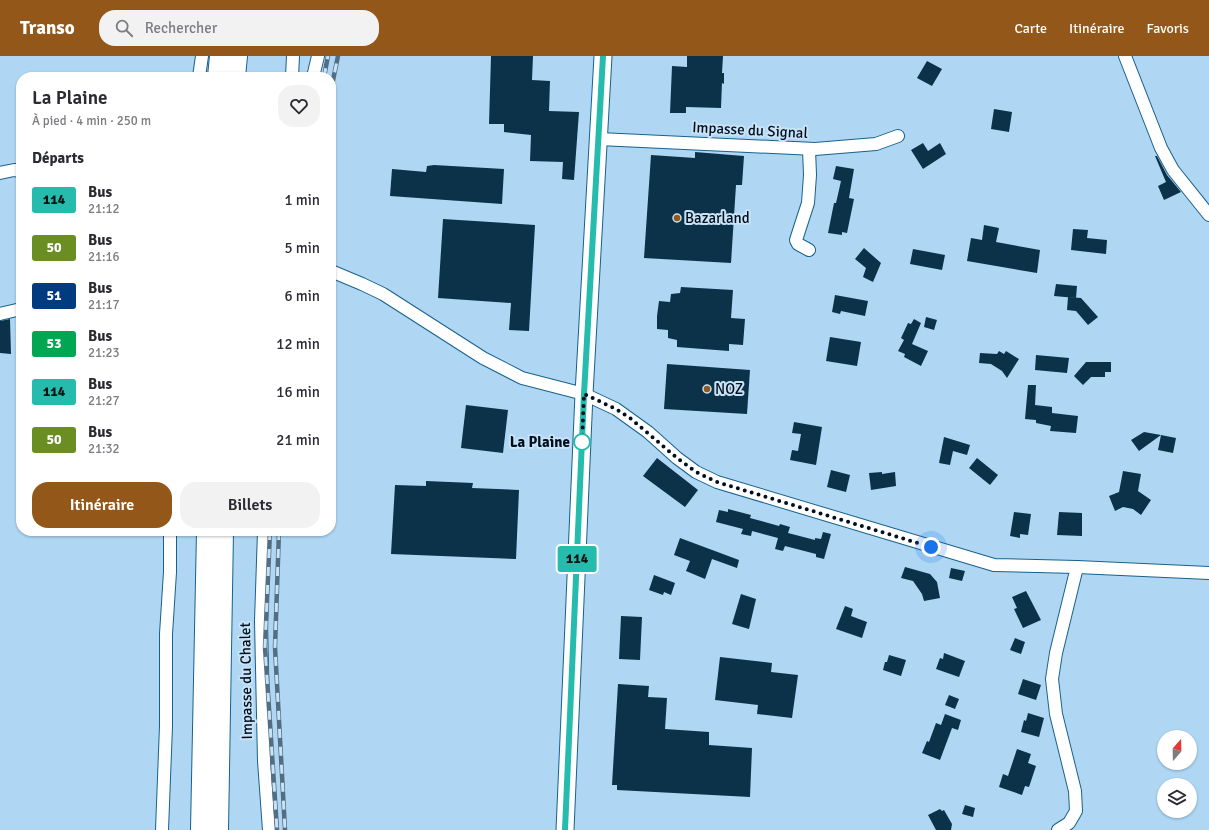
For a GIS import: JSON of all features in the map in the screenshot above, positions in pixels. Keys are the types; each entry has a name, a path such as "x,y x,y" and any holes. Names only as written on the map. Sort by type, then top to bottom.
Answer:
{"highway":[{"path":"218,72 220,56"},
{"path":"235,72 237,56"},
{"path":"201,830 206,536"},
{"path":"218,830 224,536"}],"main road":[{"path":"565,830 584,394 603,56"}],"street":[{"path":"200,72 202,56"},
{"path":"292,72 293,56"},
{"path":"314,72 318,56"},
{"path":"1125,56 1161,148 1173,170 1209,215"},
{"name":"Impasse du Signal","path":"599,139 809,149 876,144 898,136"},
{"path":"809,149 810,175 808,203 796,240 798,244 809,250"},
{"path":"0,173 16,170"},
{"path":"336,273 383,294 483,358 522,378 584,394 616,409 630,418 696,472 717,482 994,565 1209,572"},
{"path":"0,314 16,310"},
{"path":"162,830 166,726 166,634 170,572 170,536"},
{"name":"Impasse du Chalet","path":"264,536 261,621 264,761 269,830"},
{"path":"1058,830 1069,823 1076,811 1075,791 1056,714 1052,678 1056,653 1077,567"}],"building":[{"path":"491,56 533,56 532,80 550,81 549,111 579,112 574,180 562,179 563,162 530,161 531,135 504,132 504,124 489,124"},
{"path":"687,56 723,56 722,73 724,73 724,84 722,83 721,108 686,107 686,113 670,113 672,66 687,67"},
{"path":"927,61 942,69 932,86 917,78"},
{"path":"994,109 1012,112 1009,132 991,129"},
{"path":"923,143 928,151 940,143 946,154 923,169 911,150"},
{"path":"695,152 744,156 742,185 736,185 731,263 644,258 651,155 695,158"},
{"path":"1155,156 1157,156 1167,175 1181,192 1164,200 1158,186 1166,182"},
{"path":"434,165 504,169 502,204 390,196 392,169 426,172 427,166"},
{"path":"836,166 854,169 849,198 854,199 847,233 842,232 842,235 828,233 834,203 836,203 841,181 833,179"},
{"path":"443,219 535,225 529,331 509,330 511,303 438,298"},
{"path":"984,225 999,228 996,242 1040,250 1037,273 967,261 971,238 982,240"},
{"path":"1073,229 1088,230 1087,238 1107,240 1106,254 1071,250"},
{"path":"864,248 881,263 873,282 863,277 866,268 855,259"},
{"path":"913,249 945,255 942,270 910,264"},
{"path":"1056,284 1077,286 1076,298 1054,296"},
{"path":"681,287 733,290 731,318 745,319 743,345 729,344 729,351 677,347 677,340 668,338 668,330 657,329 659,301 670,302 671,294 680,293"},
{"path":"835,295 868,301 865,316 841,311 840,314 832,312"},
{"path":"1068,297 1081,298 1098,317 1088,325 1076,311 1067,310"},
{"path":"926,317 937,320 934,330 924,327"},
{"path":"10,319 11,354 0,353 0,321"},
{"path":"914,319 921,323 912,344 928,351 921,366 904,357 905,354 898,351 904,340 901,338 908,323 911,324"},
{"path":"830,337 861,342 857,366 826,361"},
{"path":"999,351 1004,354 1006,351 1019,359 1007,378 1002,371 991,364 979,363 980,353 997,354"},
{"path":"1036,355 1069,358 1067,373 1035,370"},
{"path":"1086,362 1111,362 1111,372 1105,372 1105,377 1091,377 1083,385 1074,376"},
{"name":"NOZ","path":"667,364 750,370 747,414 664,409"},
{"path":"1028,385 1036,385 1035,405 1052,407 1052,413 1078,416 1076,433 1050,431 1051,426 1036,423 1036,420 1025,419"},
{"path":"466,405 508,410 503,453 461,448"},
{"path":"794,422 822,427 816,465 790,460 792,450 798,451 801,434 792,433"},
{"path":"1144,432 1161,435 1139,451 1131,440"},
{"path":"1161,435 1176,438 1173,453 1158,450"},
{"path":"944,437 970,445 967,455 953,451 950,465 939,463"},
{"path":"657,458 698,490 685,507 643,476"},
{"path":"977,458 998,475 990,485 969,468"},
{"path":"831,470 850,475 846,492 827,487"},
{"path":"1123,471 1141,474 1138,491 1151,500 1141,515 1133,509 1123,507 1115,511 1109,496 1119,492"},
{"path":"882,472 882,474 895,472 896,486 871,490 869,473"},
{"path":"426,481 473,483 472,488 519,490 516,559 391,554 395,485 426,486"},
{"path":"728,509 751,515 750,518 779,526 780,524 790,527 788,533 815,540 815,538 821,539 823,532 831,534 824,559 816,557 816,554 785,546 783,551 775,549 778,538 752,531 751,536 741,534 743,529 716,522 719,510 728,512"},
{"path":"1014,512 1031,514 1028,535 1020,534 1020,538 1010,536"},
{"path":"1059,512 1082,513 1082,536 1057,535"},
{"path":"680,538 739,560 737,568 712,559 705,579 686,571 690,561 674,555"},
{"path":"905,567 930,574 937,582 940,598 924,601 922,594 913,581 901,578"},
{"path":"951,568 965,571 962,581 949,578"},
{"path":"654,575 675,583 671,595 664,592 663,595 649,590"},
{"path":"1026,591 1041,620 1023,628 1014,609 1017,608 1012,597"},
{"path":"741,594 756,599 749,629 732,624"},
{"path":"845,606 853,609 851,616 867,622 862,638 836,629"},
{"path":"621,616 642,617 640,660 619,659"},
{"path":"1015,638 1025,642 1021,654 1010,650"},
{"path":"944,653 965,661 959,677 936,669 940,658 943,659"},
{"path":"889,655 906,660 901,676 883,670"},
{"path":"720,657 772,663 771,672 798,675 792,718 757,714 758,705 715,700"},
{"path":"1023,679 1041,685 1036,700 1018,694"},
{"path":"618,684 649,686 648,697 667,698 665,729 709,732 709,745 752,748 750,797 617,790 617,785 612,785"},
{"path":"949,695 959,699 955,709 945,705"},
{"path":"1028,713 1044,718 1039,737 1021,732 1024,720 1026,721"},
{"path":"945,714 961,720 958,730 952,728 940,760 922,753 927,741 929,742 936,723 941,725"},
{"path":"1017,749 1031,754 1028,763 1036,766 1029,787 1025,786 1022,795 999,787 1003,774 1008,776"},
{"path":"965,805 975,808 973,817 962,814"},
{"path":"940,809 942,811 944,810 952,824 951,830 936,830 928,815"}],"railway":[{"path":"325,72 328,56"},
{"path":"335,72 338,56"},
{"path":"270,536 265,647 277,830"},
{"path":"279,536 275,647 285,830"}],"bus line":[{"name":"114","path":"565,830 584,394 603,56"}],"place":[{"name":"Bazarland","path":"677,218"},
{"name":"NOZ","path":"707,389"},
{"name":"La Plaine","path":"582,442"}],"route":[{"path":"582,442 584,394 616,409 630,418 696,472 717,482 931,547"}]}
